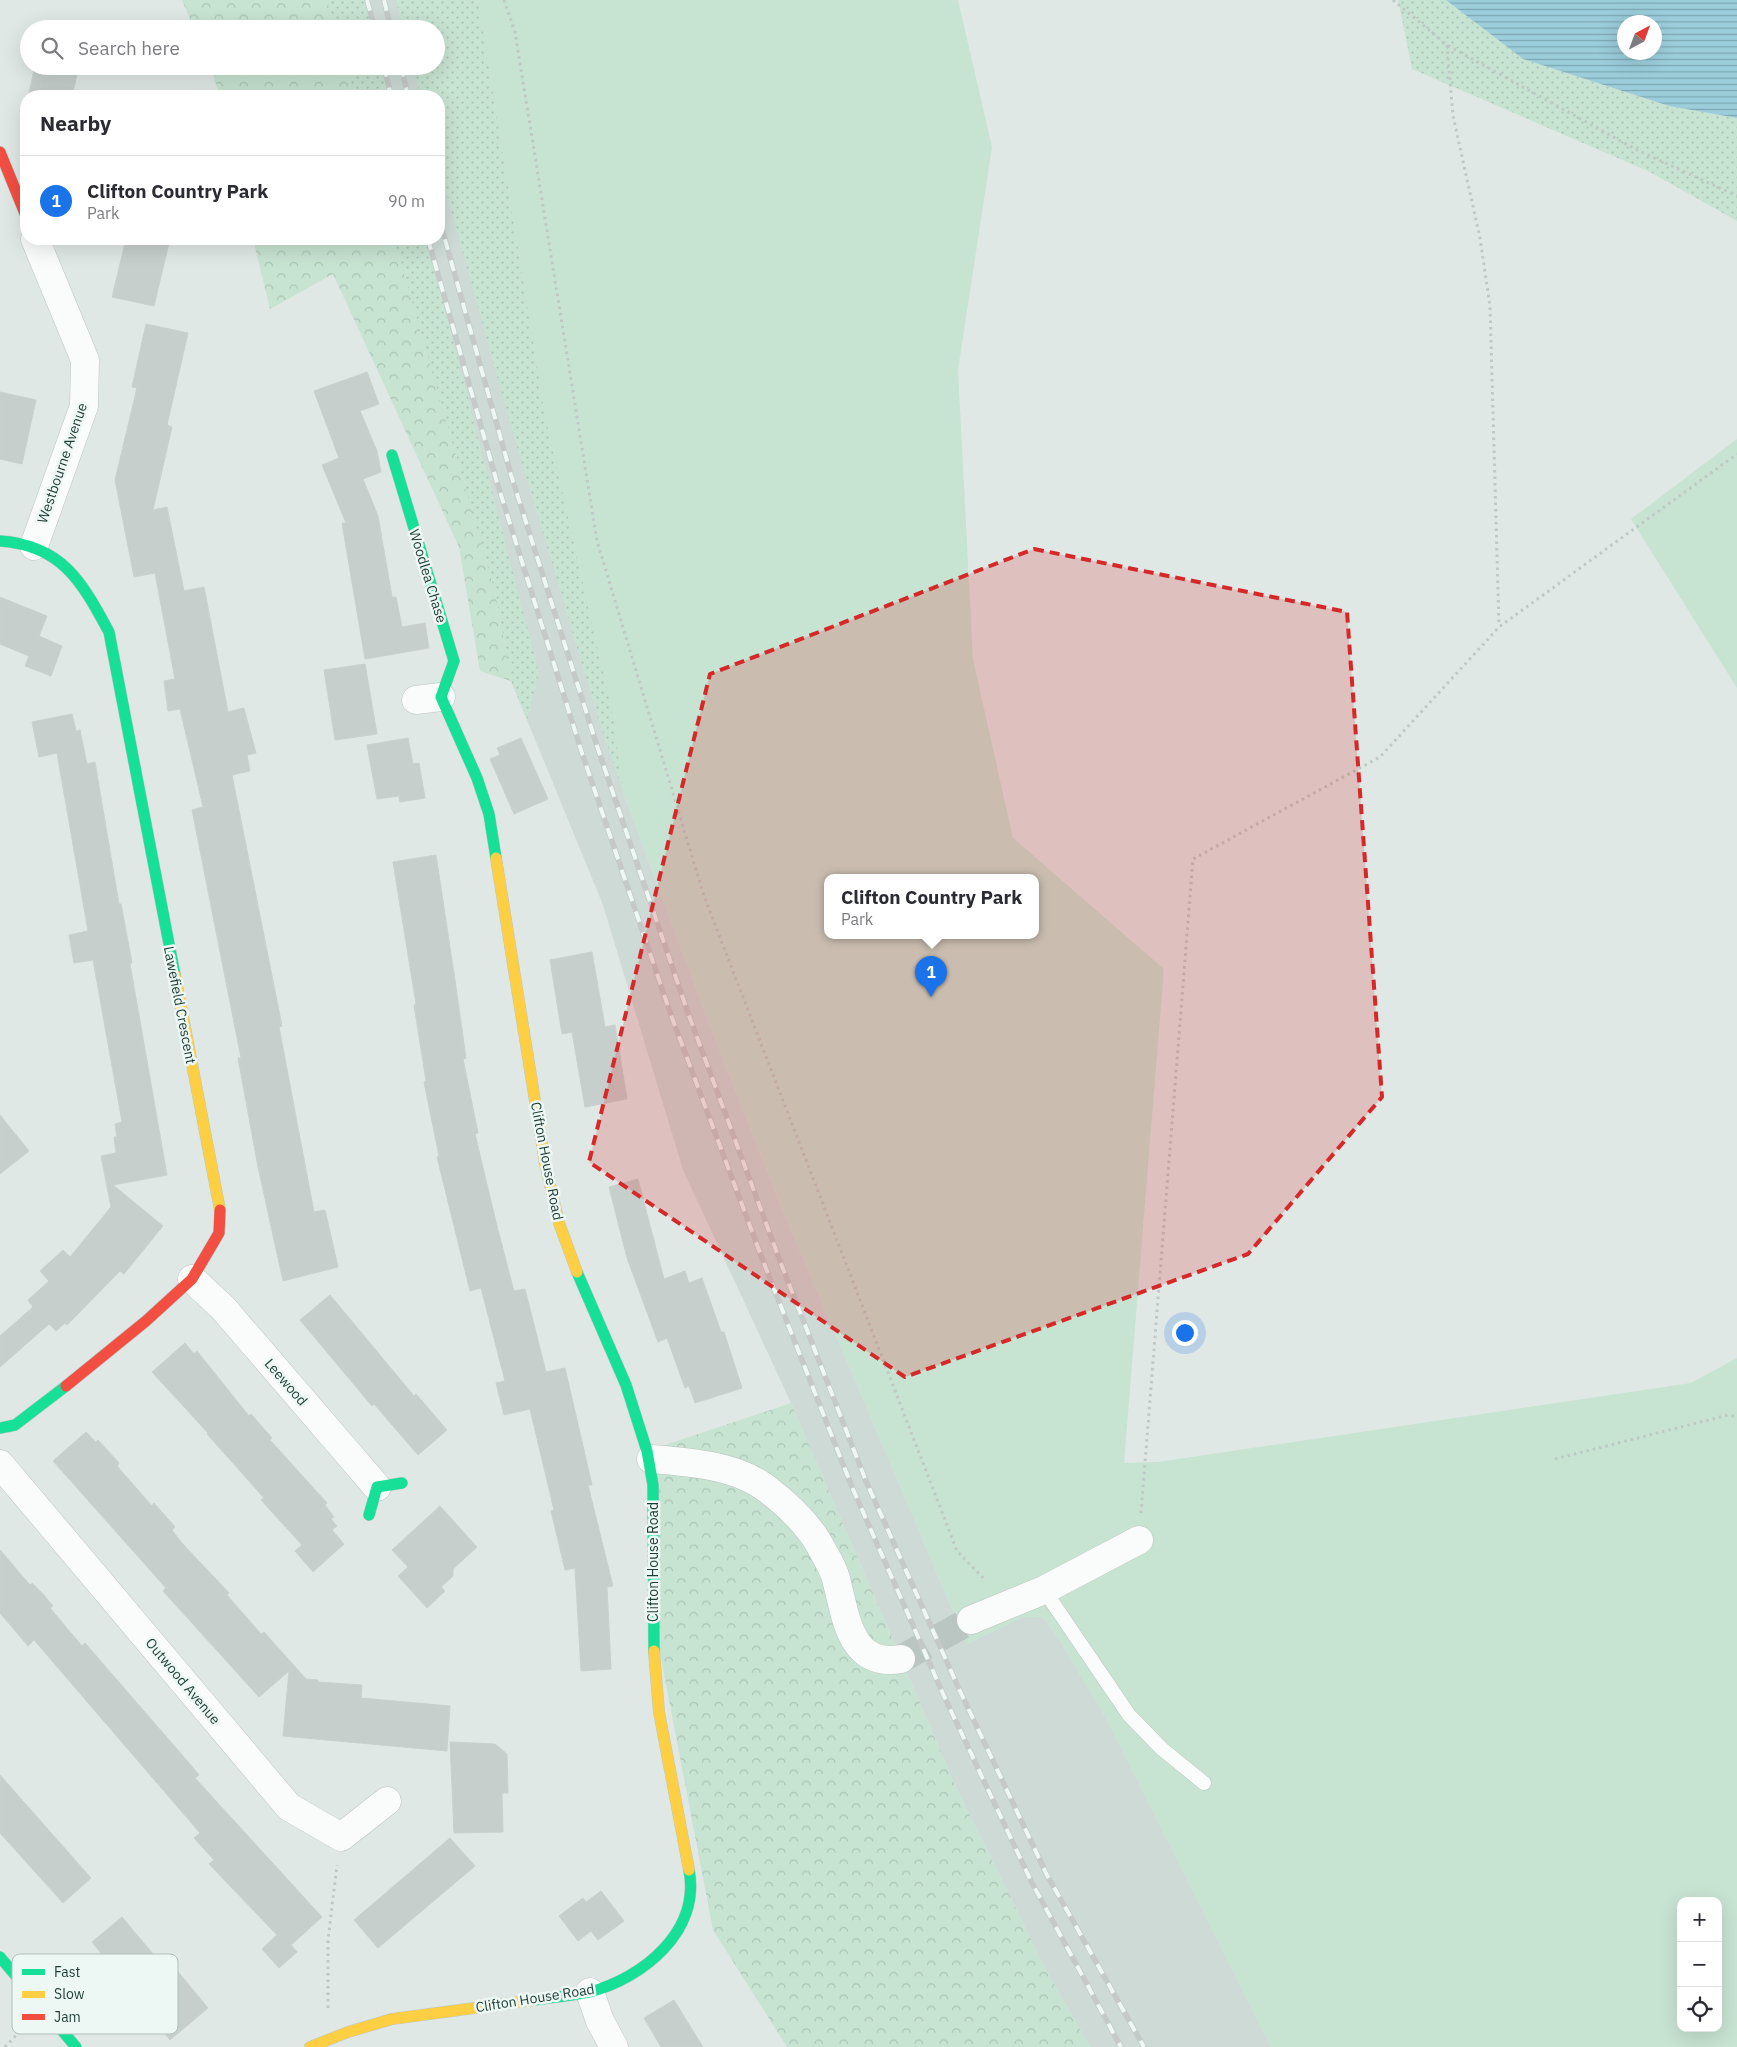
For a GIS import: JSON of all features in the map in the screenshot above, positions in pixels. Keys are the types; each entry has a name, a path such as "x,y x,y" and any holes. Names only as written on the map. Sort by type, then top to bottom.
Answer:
{"street":[{"path":"0,152 20,201"},
{"name":"Westbourne Avenue","path":"34,546 84,406 85,360 37,245"},
{"name":"Woodlea Chase","path":"392,454 454,661 428,698 478,778 489,814"},
{"name":"Lawefield Crescent","path":"0,540 34,546 66,564 90,597 109,632 221,1217 219,1233 192,1279 146,1321 32,1414 15,1425 0,1428"},
{"name":"Clifton House Road","path":"310,2047 328,2039 392,2019 590,1992 623,1980 657,1958 668,1946 684,1921 691,1894 691,1879 659,1712 654,1668 653,1485 651,1459 640,1420 586,1294 553,1204 540,1138 489,814"},
{"name":"Leewood","path":"192,1279 222,1308 390,1485 369,1515"},
{"path":"651,1459 707,1465 730,1471 766,1488 800,1518 822,1549 836,1577 846,1622 855,1642 870,1655 886,1661 901,1658"},
{"name":"Outwood Avenue","path":"0,1464 289,1807 340,1837"},
{"path":"971,1620 1044,1590 1139,1540"},
{"path":"340,1837 387,1801"},
{"path":"0,1957 12,1971"},
{"path":"590,1992 600,2021 614,2047"},
{"path":"65,2034 76,2047"}],"lane":[{"path":"1044,1590 1129,1715 1162,1749 1204,1783"}],"path":[{"path":"504,0 515,32 597,541 704,896 957,1550 1008,1604"},
{"path":"1392,0 1447,45 1635,149 1737,196"},
{"path":"1447,45 1453,116 1480,238 1490,306 1499,627"},
{"path":"1139,1540 1193,859 1380,757 1499,627 1737,454"},
{"path":"1555,1459 1728,1415 1737,1417"},
{"path":"328,2039 328,1940 340,1837"}],"highlighted area":[{"path":"1034,549 1347,612 1382,1097 1248,1254 905,1377 589,1162 710,674"}],"shaded area":[{"path":"327,0 478,0 545,415 614,720 623,792 710,1026 781,1206 967,1644 1023,1617 1043,1617 1060,1641 1106,1718 1271,2047 1090,2047 1045,1968 956,1787 791,1403 683,1170 603,905 511,681 496,596 396,245 445,245 445,90 352,90 348,75 445,75 445,20 333,20"}],"green space":[{"path":"182,0 327,0 333,20 190,20"},
{"path":"327,0 366,0 372,20 333,20"},
{"path":"396,0 478,0 545,415 614,720 623,792 599,721 508,416 445,189 445,90 418,90 414,75 445,75 445,20 401,20"},
{"path":"478,0 958,0 992,147 958,370 973,659 1013,838 1164,969 1124,1463 1158,1462 1691,1383 1737,1358 1737,2047 1271,2047 1106,1718 1060,1641 1043,1617 1023,1617 967,1644 781,1206 710,1026 623,792 614,720 545,415"},
{"path":"1398,0 1446,0 1523,59 1669,106 1737,118 1737,221 1650,172 1412,69"},
{"path":"213,75 348,75 352,90 218,90"},
{"path":"348,75 385,75 389,90 352,90"},
{"path":"254,245 396,245 496,596 511,681 480,671 459,547 333,274 270,309"},
{"path":"396,245 429,245 539,673 527,720 511,681 496,596"},
{"path":"1737,439 1737,688 1631,519"},
{"path":"791,1403 956,1787 1045,1968 1090,2047 787,2047 713,1930 660,1653 656,1448"}],"water":[{"path":"1446,0 1737,0 1737,118 1669,106 1523,59"}],"building":[{"path":"33,75 77,75 73,90 30,90"},
{"path":"125,245 169,245 154,306 112,297"},
{"path":"146,324 188,333 167,425 172,427 153,510 167,507 184,591 204,587 228,712 244,708 256,753 247,755 250,771 232,775 282,1026 279,1027 314,1212 325,1210 338,1267 283,1281 258,1167 238,1058 241,1058 192,810 203,807 180,709 168,711 164,681 175,679 155,573 134,577 115,480 137,388 132,387"},
{"path":"367,372 379,404 360,411 377,451 381,472 363,479 378,516 392,597 396,597 402,627 425,623 429,648 365,659 342,523 346,523 322,465 339,458 314,391"},
{"path":"0,392 36,400 22,464 0,459"},
{"path":"0,597 47,616 39,636 62,646 51,676 25,666 29,656 0,644"},
{"path":"365,664 377,734 335,740 324,670"},
{"path":"72,714 76,731 80,730 87,764 95,762 119,904 121,904 132,963 130,964 167,1175 113,1185 163,1226 124,1274 120,1271 67,1325 65,1323 56,1331 49,1324 0,1367 0,1336 33,1307 28,1300 49,1281 40,1271 63,1250 70,1257 111,1207 101,1156 116,1153 114,1137 117,1137 115,1124 122,1122 93,960 74,963 69,935 88,931 57,753 39,757 32,722"},
{"path":"408,738 413,764 419,763 425,798 400,802 399,796 377,799 367,745"},
{"path":"521,738 548,799 514,814 490,759 500,755 497,748"},
{"path":"436,855 466,1058 463,1059 478,1133 475,1134 514,1291 525,1289 546,1372 565,1368 592,1485 588,1485 613,1586 607,1587 611,1669 581,1671 575,1568 565,1570 551,1511 554,1510 530,1409 504,1415 496,1383 505,1381 481,1288 470,1291 437,1157 439,1156 424,1082 426,1081 414,1005 416,1004 393,862"},
{"path":"592,952 605,1027 615,1025 627,1099 585,1107 572,1032 562,1034 550,960"},
{"path":"0,1115 29,1151 0,1174"},
{"path":"638,1179 664,1279 685,1271 689,1283 702,1278 721,1332 724,1332 742,1388 695,1403 689,1386 685,1388 667,1338 658,1342 627,1258 609,1187"},
{"path":"330,1295 414,1396 416,1394 447,1430 418,1455 374,1404 372,1406 300,1320"},
{"path":"185,1343 194,1354 197,1351 249,1416 251,1414 272,1438 270,1440 327,1503 325,1505 334,1517 331,1519 337,1526 332,1530 344,1544 313,1572 295,1551 302,1545 261,1500 264,1498 208,1433 152,1372"},
{"path":"86,1432 96,1442 98,1440 119,1463 117,1466 152,1506 154,1503 175,1527 172,1530 181,1542 229,1593 227,1595 261,1634 264,1632 306,1679 318,1680 318,1682 362,1685 361,1698 450,1706 447,1751 283,1736 289,1671 259,1697 163,1591 166,1588 53,1461"},
{"path":"440,1506 477,1547 453,1569 453,1576 441,1587 445,1591 427,1608 398,1576 408,1567 392,1550"},
{"path":"0,1550 30,1585 32,1583 43,1594 53,1606 50,1608 82,1646 85,1643 189,1763 199,1775 195,1778 322,1917 291,1945 297,1952 279,1968 262,1949 277,1935 209,1864 214,1860 194,1838 200,1833 34,1640 28,1646 0,1613"},
{"path":"450,1742 495,1744 507,1754 508,1793 502,1793 503,1832 454,1833"},
{"path":"0,1775 91,1878 63,1903 0,1833"},
{"path":"450,1838 475,1866 378,1948 354,1920"},
{"path":"601,1891 624,1921 598,1940 591,1931 578,1941 559,1916 583,1898 586,1902"},
{"path":"122,1917 153,1954 102,1954 92,1942"},
{"path":"178,1972 208,2008 178,2033"},
{"path":"674,2000 703,2047 661,2047 644,2018"},
{"path":"165,2034 177,2034 170,2040"}],"tunnel":[{"path":"901,1659 971,1620"}],"railway":[{"path":"367,0 373,20"},
{"path":"384,0 389,20"},
{"path":"386,75 390,90"},
{"path":"403,75 407,90"},
{"path":"445,239 511,475 598,749 688,1013 780,1261 866,1481 959,1689 1047,1875 1144,2047"},
{"path":"430,245 496,479 582,753 672,1018 765,1266 852,1487 944,1696 1031,1881 1121,2047"}],"traffic: fast":[{"path":"392,455 454,661 441,697 477,778 489,814 496,858"},
{"path":"0,541 21,544 55,558 79,582 109,632 175,975"},
{"path":"577,1272 626,1385 647,1451 653,1485 654,1651"},
{"path":"0,1428 15,1425 66,1386"},
{"path":"369,1515 377,1487 402,1483"},
{"path":"534,2000 590,1992 630,1976 648,1963 664,1949 677,1932 686,1913 690,1892 689,1870"},
{"path":"0,1957 12,1971"},
{"path":"65,2034 76,2047"}],"traffic: slow":[{"path":"496,858 545,1163 559,1223 577,1272"},
{"path":"175,975 220,1210"},
{"path":"654,1651 659,1712 689,1870"},
{"path":"310,2047 348,2032 392,2019 534,2000"}],"traffic: jam":[{"path":"0,152 20,201"},
{"path":"66,1386 146,1321 192,1279 219,1233 220,1210"}],"place":[{"name":"Clifton Country Park","path":"931,997"}]}
